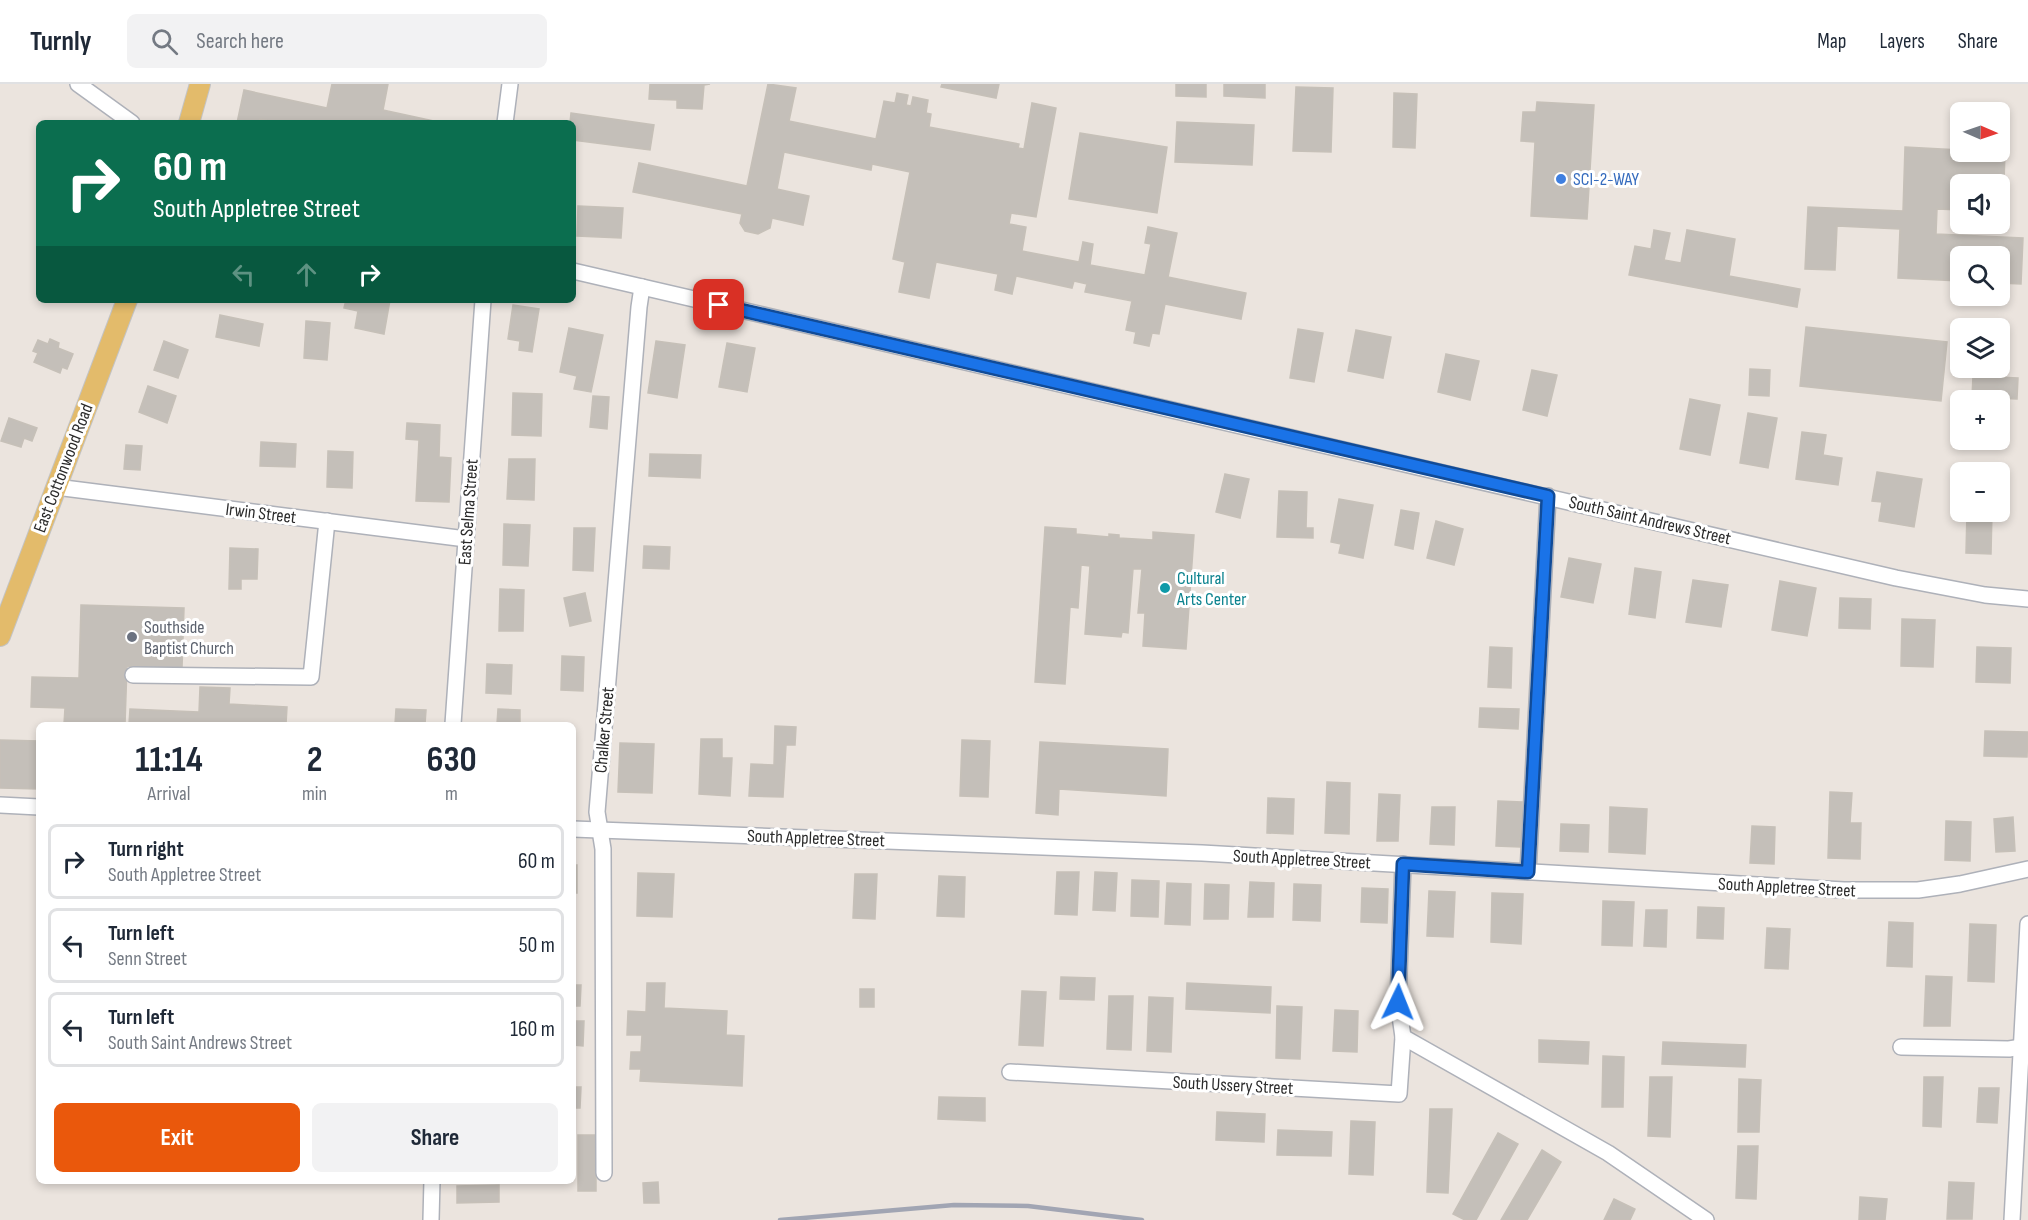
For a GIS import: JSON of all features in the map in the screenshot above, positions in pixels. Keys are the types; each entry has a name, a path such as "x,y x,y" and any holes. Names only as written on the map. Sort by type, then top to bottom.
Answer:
{"main road":[{"path":"190,120 200,84"},
{"name":"East Cottonwood Road","path":"0,636 126,303"}],"street":[{"path":"78,84 128,120"},
{"path":"505,120 510,84"},
{"name":"South Saint Andrews Street","path":"576,272 1896,578 1985,595 2028,599"},
{"name":"Chalker Street","path":"604,1173 603,849 597,812 642,287"},
{"name":"East Selma Street","path":"453,722 483,303"},
{"name":"Irwin Street","path":"56,487 466,539"},
{"path":"1528,872 1548,496"},
{"path":"133,675 311,677 327,521"},
{"path":"0,805 36,807"},
{"name":"South Appletree Street","path":"576,829 1202,854 1833,890 1918,890 1960,884 2028,869"},
{"name":"South Ussery Street","path":"1010,1072 1399,1094 1403,1037 1398,1002 1403,864"},
{"path":"2012,1220 2025,1047 2028,924"},
{"path":"1403,1037 1608,1153 1706,1220"},
{"path":"1901,1047 2009,1049 2025,1047"},
{"path":"431,1220 432,1184"}],"building":[{"path":"332,84 388,84 383,110 429,120 238,120 244,90 327,108"},
{"path":"650,84 710,84 704,85 702,109 677,108 677,100 649,99"},
{"path":"768,84 796,88 789,121 876,139 884,101 895,103 897,93 908,95 906,105 911,106 913,97 928,100 926,113 931,114 929,127 1019,144 1018,148 1024,149 1032,103 1056,108 1036,217 1011,213 1009,224 1026,227 1022,251 1079,262 1083,242 1093,244 1090,265 1145,275 1151,244 1145,243 1148,227 1177,233 1168,277 1246,293 1241,319 1165,304 1159,334 1152,333 1149,346 1134,343 1136,332 1126,330 1132,301 1085,292 1087,284 1074,281 1072,288 1016,276 1012,294 995,290 998,274 936,262 929,298 899,292 905,262 893,259 910,172 872,164 871,170 784,152 777,189 809,196 803,225 772,218 770,228 758,234 745,231 740,223 742,214 633,192 639,163 747,186"},
{"path":"942,84 999,84 996,98 941,87"},
{"path":"1176,84 1206,84 1206,97 1176,96"},
{"path":"1224,84 1265,84 1265,98 1224,96"},
{"path":"1296,87 1333,88 1331,152 1293,151"},
{"path":"1394,93 1417,94 1415,148 1393,147"},
{"name":"SCI-2-WAY","path":"1537,102 1594,105 1587,219 1531,216 1535,142 1521,141 1523,112 1536,112"},
{"path":"571,113 654,125 650,150 576,140 576,120 570,120"},
{"path":"1177,122 1254,125 1252,165 1175,162"},
{"path":"1080,133 1167,147 1157,213 1069,199"},
{"path":"1905,147 1950,149 1950,162 2005,162 2004,174 1950,174 1950,210 1937,209 1936,234 2023,238 2021,284 2010,283 2010,246 1950,246 1950,281 1898,278 1900,229 1837,226 1835,270 1805,269 1808,207 1903,211"},
{"path":"578,206 623,208 621,238 577,236"},
{"path":"1654,230 1670,233 1664,260 1681,263 1687,230 1735,239 1729,276 1800,289 1797,307 1629,275 1635,246 1651,249"},
{"path":"345,303 389,303 384,334 355,328 358,311 344,308"},
{"path":"513,305 539,309 532,352 519,350 520,341 508,339"},
{"path":"220,315 263,324 259,346 216,337"},
{"path":"306,321 330,323 327,360 304,358"},
{"path":"1806,327 1947,342 1941,401 1800,386"},
{"path":"569,328 603,335 591,392 574,389 577,376 560,372"},
{"path":"1298,329 1323,333 1314,382 1290,378"},
{"path":"1356,330 1391,337 1383,378 1348,371"},
{"path":"50,339 59,343 58,348 73,354 67,369 62,367 60,373 34,362 38,353 33,351 38,340 48,344"},
{"path":"164,341 188,350 178,378 154,370"},
{"path":"656,341 685,345 677,398 648,393"},
{"path":"727,343 755,348 747,392 719,387"},
{"path":"1446,354 1479,361 1470,400 1438,392"},
{"path":"1750,369 1770,370 1769,396 1749,395"},
{"path":"1532,370 1557,375 1547,416 1523,410"},
{"path":"1973,378 2018,378 2017,399 2010,399 2010,390 1972,390"},
{"path":"148,386 176,396 167,423 139,412"},
{"path":"513,393 542,394 541,436 512,435"},
{"path":"593,396 609,397 607,429 590,427"},
{"path":"1690,399 1720,405 1710,455 1680,449"},
{"path":"1748,413 1777,418 1768,468 1740,463"},
{"path":"9,418 37,428 32,441 24,438 21,447 1,441"},
{"path":"407,423 440,425 439,457 451,458 449,502 416,501 419,440 406,439"},
{"path":"1802,432 1826,435 1823,455 1842,458 1838,485 1796,479"},
{"path":"261,442 296,444 295,467 260,466"},
{"path":"126,445 142,446 140,470 124,469"},
{"path":"328,451 353,452 352,488 327,487"},
{"path":"650,454 701,455 700,478 649,476"},
{"path":"509,459 535,459 534,500 507,499"},
{"path":"1877,472 1922,479 1914,527 1879,521 1882,502 1872,501"},
{"path":"1225,474 1249,479 1240,518 1216,512"},
{"path":"1279,491 1307,492 1306,528 1313,528 1313,538 1277,537"},
{"path":"1339,499 1373,505 1363,558 1339,553 1341,544 1331,542"},
{"path":"1401,510 1419,513 1413,549 1395,545"},
{"path":"1436,521 1463,529 1454,565 1427,558"},
{"path":"1967,522 1992,522 1991,554 1966,553"},
{"path":"504,524 530,525 528,566 503,565"},
{"name":"Cultural Arts Center","path":"1045,527 1076,529 1076,534 1109,537 1109,534 1119,535 1119,538 1153,540 1153,532 1194,535 1186,649 1143,646 1145,613 1138,613 1142,569 1133,569 1128,633 1122,632 1121,637 1085,634 1090,566 1081,565 1078,608 1070,607 1065,684 1035,682"},
{"path":"574,528 595,528 593,571 573,570"},
{"path":"644,546 670,547 669,569 643,568"},
{"path":"230,548 258,549 257,579 241,579 241,589 229,589"},
{"path":"1569,558 1601,564 1593,603 1561,597"},
{"path":"1635,568 1661,572 1655,618 1629,614"},
{"path":"1693,580 1728,585 1721,627 1686,622"},
{"path":"1780,581 1816,588 1807,636 1772,630"},
{"path":"500,589 524,590 523,631 499,631"},
{"path":"585,593 591,621 570,626 564,598"},
{"path":"1840,598 1871,599 1870,629 1839,628"},
{"name":"Southside Baptist Church","path":"81,605 184,608 182,668 127,666 125,722 64,722 65,708 31,707 32,677 79,678"},
{"path":"1902,619 1935,620 1933,667 1901,666"},
{"path":"1490,647 1512,648 1511,688 1488,687"},
{"path":"1977,647 2011,648 2010,683 1976,682"},
{"path":"562,656 584,657 583,691 561,690"},
{"path":"487,664 512,665 511,694 486,693"},
{"path":"200,687 230,688 229,704 287,707 286,722 129,722 130,709 199,712"},
{"path":"1480,708 1519,709 1518,729 1479,727"},
{"path":"396,709 426,710 425,722 395,722"},
{"path":"498,709 520,710 520,722 497,722"},
{"path":"775,726 796,727 795,745 786,745 783,797 749,796 751,764 774,765"},
{"path":"1985,731 2028,732 2027,757 1984,756"},
{"path":"701,739 722,739 722,758 732,758 730,796 699,794"},
{"path":"0,740 36,741 36,789 0,788"},
{"path":"962,740 990,741 988,797 960,796"},
{"path":"1040,742 1168,749 1166,796 1059,789 1058,815 1036,813"},
{"path":"620,743 654,744 652,793 618,792"},
{"path":"1327,782 1350,783 1349,834 1325,833"},
{"path":"1830,792 1852,793 1850,823 1861,823 1860,859 1828,858"},
{"path":"1379,794 1400,795 1398,841 1377,841"},
{"path":"1268,798 1294,799 1293,834 1267,833"},
{"path":"1498,801 1522,802 1520,847 1496,846"},
{"path":"1432,807 1455,807 1454,845 1430,844"},
{"path":"1610,807 1647,809 1645,854 1609,852"},
{"path":"2013,817 2015,851 1996,852 1994,819"},
{"path":"1946,821 1971,822 1970,861 1945,860"},
{"path":"1561,824 1589,825 1588,852 1560,851"},
{"path":"1752,826 1775,827 1774,864 1750,863"},
{"path":"576,865 577,865 576,893"},
{"path":"1057,872 1079,872 1077,915 1055,914"},
{"path":"1095,872 1117,873 1115,911 1093,910"},
{"path":"638,873 674,874 672,917 637,916"},
{"path":"855,874 877,874 875,919 853,918"},
{"path":"939,876 965,877 964,917 937,916"},
{"path":"1132,880 1159,881 1158,917 1131,916"},
{"path":"1250,882 1274,883 1273,917 1248,917"},
{"path":"1167,883 1191,884 1190,925 1165,924"},
{"path":"1205,884 1229,885 1228,919 1204,919"},
{"path":"1294,884 1321,885 1320,921 1293,920"},
{"path":"1362,888 1388,889 1387,923 1361,922"},
{"path":"1429,891 1455,892 1453,937 1427,936"},
{"path":"1492,893 1523,894 1521,944 1491,942"},
{"path":"1603,901 1634,902 1632,946 1602,945"},
{"path":"1698,907 1724,908 1723,939 1697,938"},
{"path":"1646,910 1667,910 1666,947 1644,946"},
{"path":"1889,922 1913,923 1912,967 1887,966"},
{"path":"1970,924 1996,925 1994,982 1968,981"},
{"path":"1767,928 1790,929 1788,969 1765,968"},
{"path":"1926,976 1952,977 1950,1026 1924,1026"},
{"path":"1061,977 1095,978 1094,1000 1060,999"},
{"path":"647,983 665,983 664,1008 727,1011 726,1035 744,1036 742,1086 640,1081 641,1069 630,1069 631,1052 641,1052 642,1035 627,1035 628,1011 646,1012"},
{"path":"1187,983 1271,987 1270,1013 1186,1009"},
{"path":"576,985 581,985 580,1006 576,1006"},
{"path":"860,989 874,989 874,1007 860,1007"},
{"path":"1022,991 1046,992 1043,1046 1019,1045"},
{"path":"1109,996 1133,996 1131,1050 1107,1049"},
{"path":"1149,997 1173,998 1171,1052 1147,1051"},
{"path":"1277,1006 1302,1007 1300,1059 1276,1058"},
{"path":"1335,1010 1358,1011 1357,1052 1333,1051"},
{"path":"576,1021 584,1021 583,1046 576,1045"},
{"path":"1539,1040 1589,1042 1588,1064 1539,1062"},
{"path":"1663,1042 1746,1045 1745,1067 1662,1064"},
{"path":"1603,1056 1624,1057 1623,1107 1602,1107"},
{"path":"1650,1077 1672,1077 1670,1137 1648,1136"},
{"path":"1924,1077 1943,1077 1941,1127 1923,1126"},
{"path":"1739,1079 1761,1080 1759,1132 1738,1132"},
{"path":"576,1087 581,1087 580,1108 576,1108"},
{"path":"1979,1088 1999,1088 1997,1123 1977,1122"},
{"path":"939,1097 985,1098 985,1121 938,1119"},
{"path":"1430,1109 1452,1109 1448,1193 1427,1192"},
{"path":"1217,1112 1265,1114 1264,1142 1216,1140"},
{"path":"1351,1121 1375,1122 1373,1175 1349,1174"},
{"path":"1278,1130 1332,1132 1331,1156 1277,1155"},
{"path":"1498,1133 1518,1144 1476,1220 1465,1220 1453,1214"},
{"path":"578,1135 596,1135 596,1191 578,1191"},
{"path":"1738,1146 1758,1146 1756,1199 1736,1198"},
{"path":"1542,1150 1561,1162 1527,1220 1501,1220"},
{"path":"658,1182 659,1203 644,1203 643,1183"},
{"path":"1949,1182 1974,1183 1972,1219 1947,1219"},
{"path":"499,1185 499,1202 457,1203 457,1186"},
{"path":"1860,1197 1887,1199 1885,1220 1859,1220"},
{"path":"1614,1199 1635,1209 1630,1220 1604,1220"}],"railway":[{"path":"780,1220 954,1205 1028,1206 1142,1220"}],"place":[{"name":"SCI-2-WAY","path":"1561,179"},
{"name":"Cultural Arts Center","path":"1165,588"},
{"name":"Southside Baptist Church","path":"132,637"}],"route":[{"path":"719,305 1548,496 1528,872 1403,864 1398,1002"}]}
